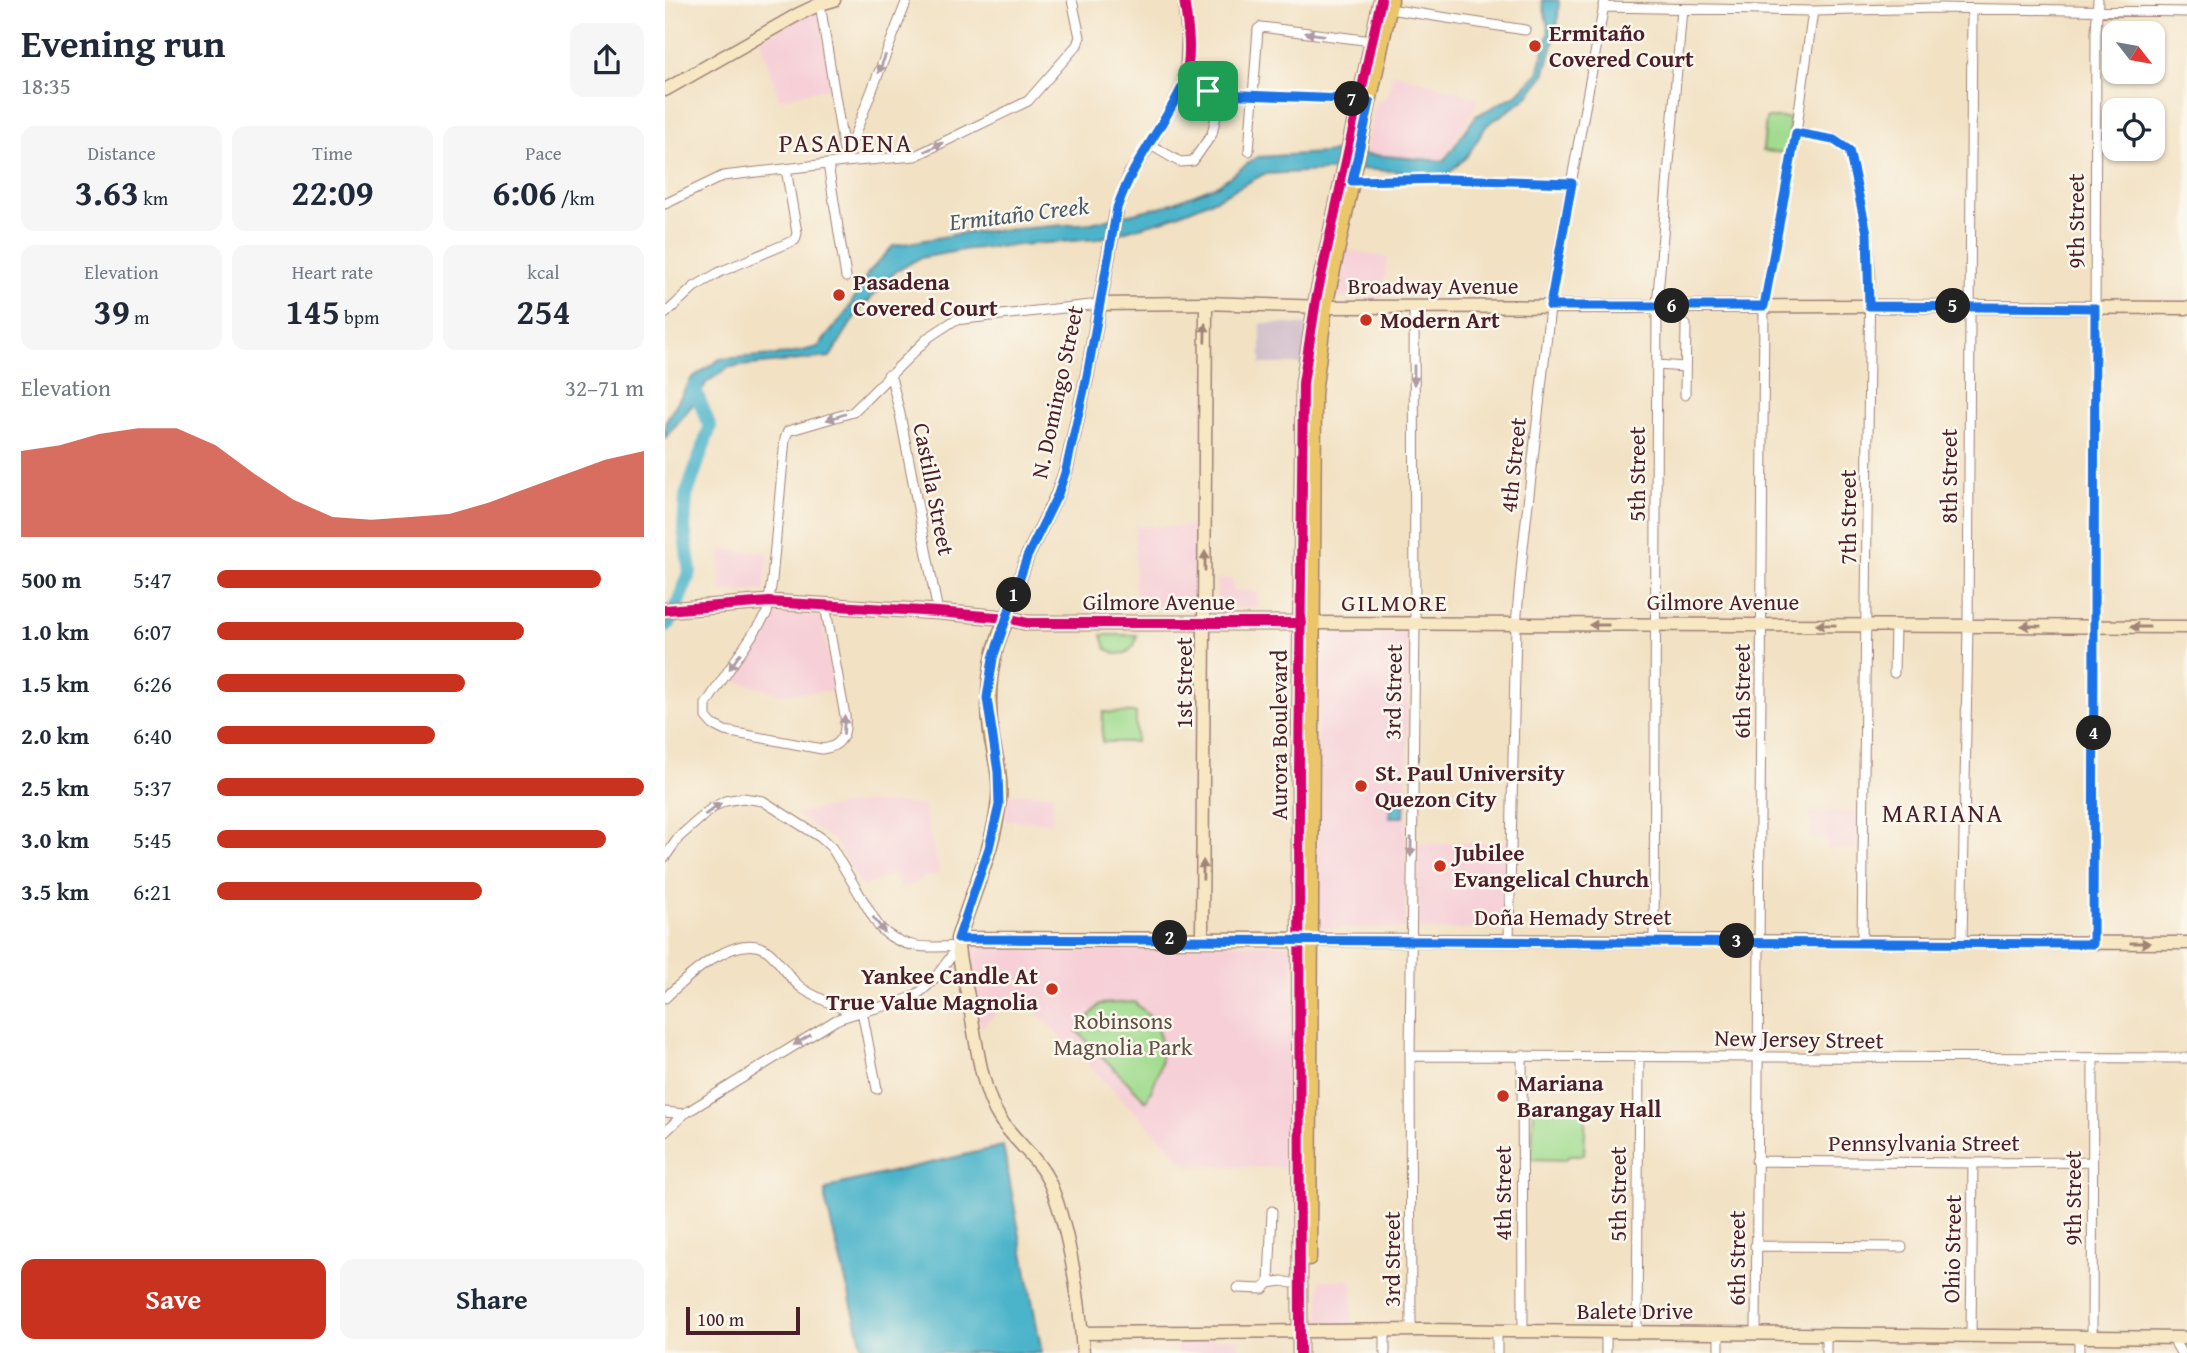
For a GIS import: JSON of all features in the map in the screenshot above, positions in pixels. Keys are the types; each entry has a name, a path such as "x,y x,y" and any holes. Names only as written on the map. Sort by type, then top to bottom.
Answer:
{"main road":[{"path":"665,90 820,4 834,0"},
{"name":"N. Domingo Street","path":"1083,1353 1064,1226 1051,1185 1037,1162 1000,1120 992,1103 976,1044 958,942 989,848 999,805 998,772 987,698 993,658 1027,557 1058,494 1066,470 1117,208 1125,183 1182,87 1188,53 1184,0"},
{"name":"Aurora Boulevard","path":"1365,101 1372,41 1387,3"},
{"name":"Aurora Boulevard","path":"1300,1353 1304,1332 1306,623 1314,394 1320,307 1387,3"},
{"name":"Broadway Avenue","path":"1100,304 1206,303 1320,307 2187,308"},
{"name":"1st Street","path":"1202,939 1206,303"},
{"name":"Gilmore Avenue","path":"665,610 769,602 938,612 1007,618 1028,623 2187,627"},
{"name":"Doña Hemady Street","path":"958,942 1411,939 2187,943"},
{"name":"Aurora Boulevard","path":"1304,940 1295,1283 1309,1353"},
{"name":"Balete Drive","path":"1082,1333 1411,1330 2187,1338"}],"street":[{"path":"845,160 907,0"},
{"path":"665,204 723,177 845,160 915,156 1028,101 1077,45 1080,37 1072,0"},
{"path":"1387,3 1525,30"},
{"path":"1604,4 1682,9 1813,11 1972,9 2096,3 2187,12"},
{"name":"9th Street","path":"2093,944 2096,3"},
{"path":"820,4 845,160"},
{"name":"4th Street","path":"1509,940 1516,625 1550,306 1604,4"},
{"name":"5th Street","path":"1654,940 1657,306 1682,9"},
{"name":"8th Street","path":"1962,943 1968,626 1972,9"},
{"name":"6th Street","path":"1756,1333 1764,306 1796,133 1813,11"},
{"path":"1249,151 1258,29 1261,27 1372,41"},
{"path":"1182,87 1221,94 1365,101"},
{"path":"1149,144 1180,162 1193,161 1212,134 1221,94"},
{"name":"7th Street","path":"1796,133 1834,140 1849,150 1867,233 1869,306 1861,943"},
{"path":"828,164 846,277"},
{"path":"665,314 694,287 720,272 795,240 797,233 786,169"},
{"path":"1350,175 1572,183"},
{"path":"825,605 846,727 841,743 822,749 725,731 713,725 706,717 706,704 767,613 785,439 788,432 853,412 929,337 955,320 1100,304"},
{"name":"3rd Street","path":"1411,1330 1414,307"},
{"path":"1685,396 1686,325"},
{"path":"1657,365 1685,367"},
{"name":"Castilla Street","path":"888,375 900,414 938,612"},
{"path":"1894,673 1895,625"},
{"path":"665,857 679,837 712,808 725,801 743,798 762,801 820,837 832,848 879,927 889,937 912,947 958,942"},
{"path":"665,1132 684,1114 835,1020 911,998 936,975 958,942"},
{"path":"665,998 718,956 751,945 769,952 804,990 852,1013"},
{"path":"862,1011 877,1089"},
{"name":"4th Street","path":"1522,1055 1523,1332"},
{"name":"New Jersey Street","path":"1410,1056 2187,1058"},
{"name":"5th Street","path":"1637,1332 1639,1056"},
{"name":"9th Street","path":"2078,1353 2085,1336 2093,1059"},
{"path":"665,1112 684,1114"},
{"name":"Pennsylvania Street","path":"1756,1161 2092,1162"},
{"name":"Ohio Street","path":"1971,1335 1973,1163"},
{"path":"1272,1211 1274,1283"},
{"path":"1755,1246 1902,1247"},
{"path":"1238,1288 1263,1289 1274,1283 1282,1286 1295,1283"},
{"path":"1385,1330 1385,1353"},
{"path":"1497,1331 1497,1353"},
{"path":"1606,1332 1606,1353"},
{"path":"1719,1333 1719,1353"},
{"path":"1826,1334 1826,1353"},
{"path":"2172,1337 2181,1353"}],"shaded area":[{"path":"818,6 831,87 779,99 760,40"},
{"path":"1393,72 1478,98 1470,118 1443,159 1365,153 1375,104 1387,96"},
{"path":"1344,249 1388,258 1380,299 1335,298"},
{"path":"1261,323 1309,325 1303,364 1261,364"},
{"path":"1198,526 1198,609 1135,609 1135,527"},
{"path":"720,550 768,553 765,591 721,592"},
{"path":"1217,579 1232,579 1233,591 1257,591 1257,607 1217,608"},
{"path":"772,614 818,616 822,619 834,691 782,694 729,679"},
{"name":"St. Paul University Quezon City","path":"1409,633 1405,929 1315,928 1318,637 1324,634"},
{"path":"1006,793 1053,794 1053,822 1005,820"},
{"path":"870,802 923,805 939,873 901,888 892,873 863,888 834,841 793,813"},
{"path":"1810,811 1857,811 1857,849 1827,849 1827,839 1810,839"},
{"path":"1510,842 1507,929 1419,930 1418,844"},
{"path":"971,944 1286,944 1293,951 1292,1168 1188,1166 1016,992 981,1028 971,970"},
{"path":"1320,1280 1352,1280 1352,1324 1320,1325"},
{"path":"1176,1338 1239,1339 1239,1353 1176,1353"}],"green space":[{"path":"1766,118 1790,118 1788,153 1763,151"},
{"path":"1102,635 1137,635 1134,646 1126,653 1116,654 1106,648"},
{"path":"1103,712 1136,713 1136,742 1102,742"},
{"name":"Robinsons Magnolia Park","path":"1134,1002 1154,1022 1161,1043 1161,1063 1146,1101 1077,1031 1100,1004"},
{"path":"1586,1108 1584,1155 1570,1155 1565,1160 1531,1159 1534,1109"}],"water":[{"name":"Ermitaño Creek","path":"1542,0 1559,2 1557,30 1544,75 1525,99 1487,125 1467,156 1447,175 1363,169 1264,174 1216,199 1165,220 1097,239 969,249 920,258 895,272 872,297 856,315 830,357 730,367 707,382 694,403 665,438 666,421 692,378 720,359 790,354 818,347 846,313 868,273 893,246 964,233 1091,223 1167,205 1218,185 1257,157 1338,152 1444,161 1476,116 1516,95 1538,73 1549,31"},
{"path":"1391,789 1405,790 1404,817 1390,817"},
{"path":"1003,1146 1042,1353 864,1353 825,1191 836,1185"}],"waterway":[{"path":"665,626 670,622 690,572 684,528 686,496 710,427 694,387"}],"railway":[{"path":"1303,1353 1301,1055 1306,394 1317,317 1386,0"}],"cycle path":[{"path":"1117,208 1135,166 1171,110 1184,82 1189,52 1184,0"},
{"path":"1300,1353 1299,773 1303,383 1316,300 1381,0"},
{"path":"665,610 769,602 938,612 1007,618 1028,623 1301,623"}],"place":[{"name":"Ermitaño Covered Court","path":"1535,46"},
{"name":"Pasadena Covered Court","path":"839,295"},
{"name":"Modern Art","path":"1366,320"},
{"name":"St. Paul University Quezon City","path":"1361,786"},
{"name":"Jubilee Evangelical Church","path":"1440,866"},
{"name":"Yankee Candle At True Value Magnolia","path":"1052,989"},
{"name":"Mariana Barangay Hall","path":"1503,1096"}],"district":[{"name":"PASADENA","path":"846,143"},
{"name":"GILMORE","path":"1395,603"},
{"name":"MARIANA","path":"1943,813"}],"route":[{"path":"1182,87 1208,91 1221,94 1370,102 1352,181 1447,179 1572,183 1550,306 1764,306 1796,133 1834,140 1849,150 1867,233 1869,306 2095,308 2093,944 958,939 989,848 999,805 998,772 987,698 993,658 1027,557 1058,494 1074,442 1117,208 1125,183 1182,87"}]}
